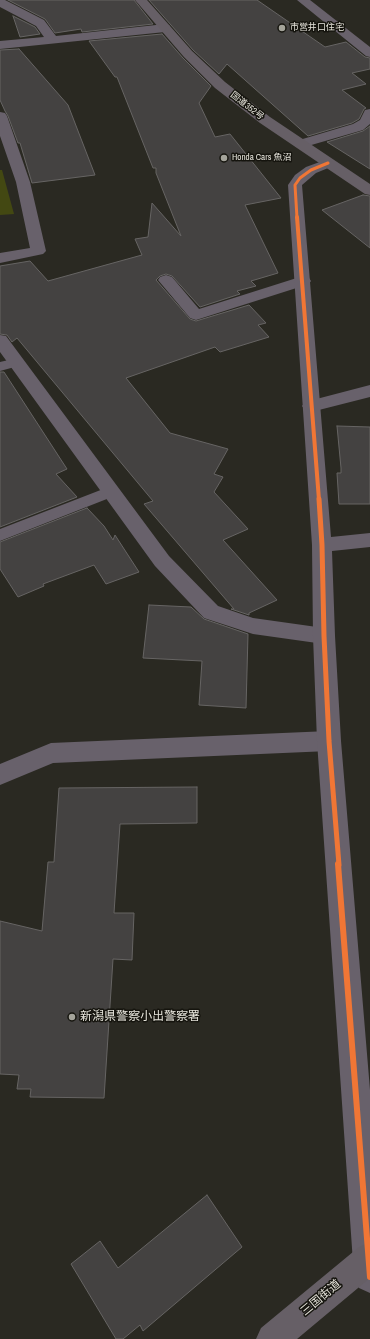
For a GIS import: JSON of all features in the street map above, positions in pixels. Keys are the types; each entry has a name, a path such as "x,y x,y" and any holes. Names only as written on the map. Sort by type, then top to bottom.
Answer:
{"highway":[{"name":"国道352号","path":"141,0 188,54 220,85 265,120 370,191"},
{"name":"三国街道","path":"272,1339 369,1265"}],"street":[{"path":"303,0 370,54"},
{"path":"0,2 40,24 53,40"},
{"path":"0,45 165,28"},
{"path":"301,144 358,127 365,122 370,113"},
{"path":"0,116 23,182 38,251 0,258"},
{"path":"328,163 300,178 296,185 322,545 324,636 329,741 369,1265"},
{"path":"166,280 196,315 303,281"},
{"path":"0,340 9,364 111,491 162,561 211,612 253,626 324,636"},
{"path":"311,406 370,391"},
{"path":"322,545 370,540"},
{"path":"0,775 51,753 329,741"}],"lane":[{"path":"0,535 111,491"}],"green space":[{"path":"0,170 2,170 14,214 0,215"}],"building":[{"path":"8,0 134,0 153,24 82,32 81,29 55,33 45,19"},
{"path":"149,0 257,0 325,47 346,42 365,57 370,58 370,69 352,73 366,84 342,90 366,108 359,119 352,123 308,136 227,64 219,74 193,50"},
{"path":"13,16 35,27 40,34 20,37"},
{"path":"162,34 211,86 199,103 215,137 230,134 281,198 245,205 278,273 251,281 256,286 237,291 240,294 200,307 172,276 166,274 160,276 156,280 190,319 196,321 249,305 266,323 258,325 269,337 220,352 215,347 126,378 170,433 228,449 214,474 223,477 214,492 248,529 223,540 277,600 249,613 249,615 231,609 234,609 144,504 153,501 17,338 12,342 7,335 0,334 0,266 30,261 48,281 142,255 135,239 148,237 152,203 181,236 156,173 156,168 153,168 117,77 115,77 89,41"},
{"path":"19,49 68,105 95,175 32,183 20,143 18,143 8,116 0,100 0,50"},
{"path":"370,126 370,169 327,142 363,131"},
{"path":"363,195 370,196 370,248 322,210"},
{"path":"0,372 4,372 67,469 56,474 77,497 0,527"},
{"path":"337,426 370,427 370,504 339,504 337,473 341,473 341,468"},
{"path":"87,508 104,526 113,540 115,535 139,572 106,584 94,565 43,584 44,586 18,597 0,569 0,542"},
{"path":"149,605 191,607 204,619 248,634 246,708 199,705 202,661 143,658"},
{"name":"新潟県警察小出警察署","path":"197,787 197,823 120,824 114,913 134,913 132,960 113,959 104,1098 30,1097 31,1089 17,1089 19,1075 0,1074 0,921 42,931 48,862 54,862 59,788"},
{"path":"207,1195 242,1247 143,1331 140,1325 123,1339 116,1339 71,1264 100,1241 118,1268"}],"cycle path":[{"path":"328,163 311,170 300,178 295,185 322,545 324,636 329,741 370,1277"}],"place":[{"name":"市営井口住宅","path":"282,28"},
{"name":"Honda Cars 魚沼","path":"224,158"},
{"name":"新潟県警察小出警察署","path":"72,1017"}]}
